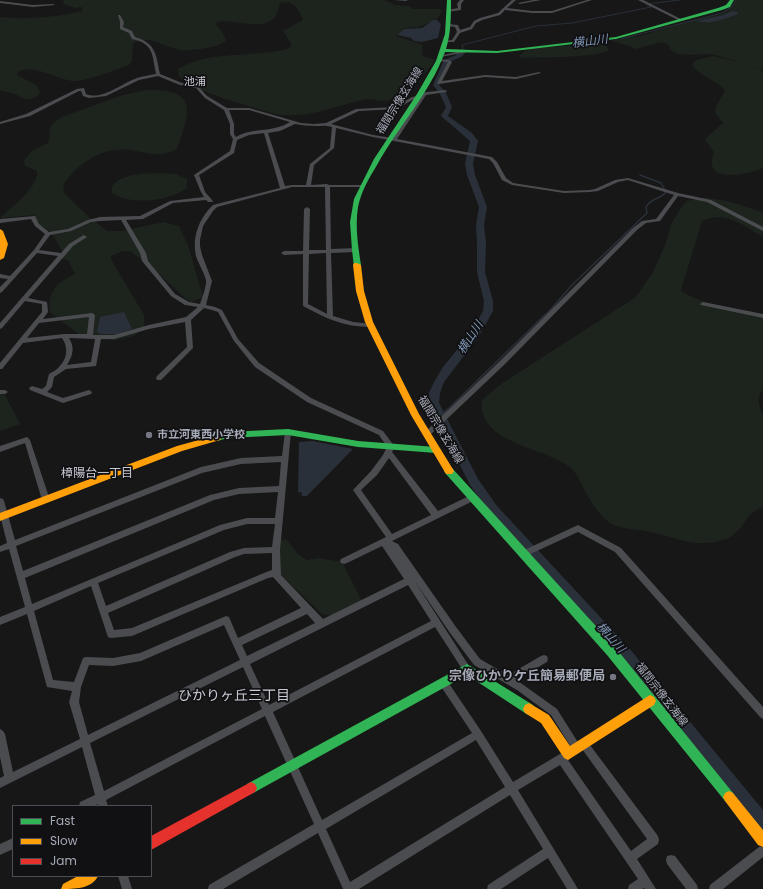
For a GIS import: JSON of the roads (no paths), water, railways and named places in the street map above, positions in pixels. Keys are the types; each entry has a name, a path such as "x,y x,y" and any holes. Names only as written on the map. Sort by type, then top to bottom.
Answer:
{"street":[{"path":"396,0 406,0"},
{"name":"福間宗像玄海線","path":"449,0 449,25 442,51 420,95 361,186 356,200 354,222 360,291 370,325 406,396 446,467 472,498 611,651 763,840"},
{"path":"449,11 460,10 459,4 462,0"},
{"path":"504,10 501,6 506,0"},
{"path":"442,51 453,41 459,32 471,28 477,20 499,14 514,0"},
{"path":"520,3 539,0"},
{"path":"504,10 552,12 590,0"},
{"path":"640,0 681,20"},
{"path":"442,51 465,50 497,52 616,38 726,8 732,0"},
{"path":"0,2 33,6 53,5"},
{"path":"119,16 122,22 121,28 132,32 133,38 143,39 153,48 158,75"},
{"path":"449,25 457,26 459,32"},
{"path":"439,83 450,62 442,51"},
{"path":"439,83 485,76 516,78 539,73"},
{"path":"81,84 84,95 87,97 105,95 138,79 158,75 181,84 197,87 206,97 226,109 249,109 310,125 327,124 358,110 394,108 420,95 445,91 439,83"},
{"path":"0,123 28,115 73,92 83,90"},
{"path":"215,206 208,198 196,175 232,152 235,139 232,134 232,124 226,109"},
{"path":"235,139 244,134 286,128 294,122"},
{"path":"327,124 334,127 490,158 495,162 504,179 512,184 564,192 590,191 622,179 628,179 677,194 709,201 763,229"},
{"path":"308,185 312,164 332,148 334,127"},
{"path":"266,132 283,188"},
{"path":"21,341 64,336 120,336 150,327 188,319 203,306 209,281 198,252 198,242 205,217 209,210 215,206 283,188 308,185 361,186"},
{"path":"327,185 330,318"},
{"path":"427,434 502,363 635,229 644,222 658,220 677,194"},
{"path":"0,291 36,251 48,234 69,230 90,221 106,219 136,219 146,216 161,206 172,202 208,198"},
{"path":"307,209 305,305 330,318 362,325 370,325"},
{"path":"0,221 32,217 37,225 48,234"},
{"path":"123,219 143,252 148,266 173,295 186,304 217,309 223,314 236,340 257,365 310,400 381,433 390,449 436,516"},
{"path":"0,258 5,246 5,240 1,233"},
{"path":"0,327 71,245 84,237"},
{"path":"284,253 356,250"},
{"path":"36,251 62,255"},
{"path":"0,276 12,278"},
{"path":"0,367 45,312 45,303 24,299"},
{"path":"703,304 763,316"},
{"path":"0,315 9,317"},
{"path":"38,321 92,315 90,336"},
{"path":"159,378 190,348 188,319"},
{"path":"64,336 70,344 71,349 63,366 64,367"},
{"path":"43,392 49,387 51,376 64,367 94,364 98,337"},
{"path":"32,388 63,402 88,392"},
{"path":"2,517 180,448 208,440 251,432 288,432 390,449 436,450"},
{"path":"288,432 276,550 276,573 277,578 322,624"},
{"path":"0,449 27,440 46,500"},
{"path":"390,449 374,473 357,490 410,580 467,669 546,719 565,756 648,885 633,889"},
{"path":"0,549 201,470 241,461 285,459"},
{"path":"21,576 213,497 239,491 282,489"},
{"path":"344,561 472,498"},
{"path":"0,502 2,517 12,544 50,684 77,687"},
{"path":"0,621 223,527 246,522 279,521"},
{"path":"523,554 578,528 618,550 763,714"},
{"path":"387,540 395,546 477,662 512,682 554,712 654,840 630,858"},
{"path":"104,611 233,554 244,551 276,550"},
{"path":"94,582 111,634 132,632 267,575 276,573"},
{"path":"0,783 410,580"},
{"path":"237,643 308,609"},
{"path":"102,802 74,702 77,687 86,661 113,662 142,657 226,620 349,889 565,756 650,701"},
{"path":"88,805 102,802 267,711 437,622"},
{"path":"512,682 518,674 544,659"},
{"path":"152,842 467,669"},
{"path":"443,682 478,734 572,889"},
{"path":"0,734 9,778"},
{"path":"212,889 227,885 319,826 478,734"},
{"path":"0,850 12,844"},
{"path":"492,889 549,851"},
{"path":"714,889 763,851"},
{"path":"671,860 693,889"},
{"path":"68,889 89,877"},
{"path":"123,877 127,889"}],"waterway":[{"path":"463,50 462,45 536,26 572,23 651,7 646,4 680,0"},
{"name":"横山川","path":"621,39 722,13 733,6 736,0"},
{"name":"横山川","path":"463,52 460,53 459,56 446,61 436,85 443,93 449,107 444,116 469,135 474,141 469,164 471,175 483,207 480,225 482,243 481,272 489,306 483,322 439,382 435,393 434,403 474,482 493,509 624,653 763,822"},
{"path":"446,411 552,308 572,285 647,213 646,207 648,204 666,192 661,183 640,175"},
{"name":"横山川","path":"440,417 446,411"}],"place":[{"name":"市立河東西小学校","path":"149,435"},
{"name":"宗像ひかりケ丘簡易郵便局","path":"613,677"}],"district":[{"name":"池浦","path":"195,82"},
{"name":"樟陽台一丁目","path":"97,474"},
{"name":"ひかりヶ丘三丁目","path":"234,696"}]}
